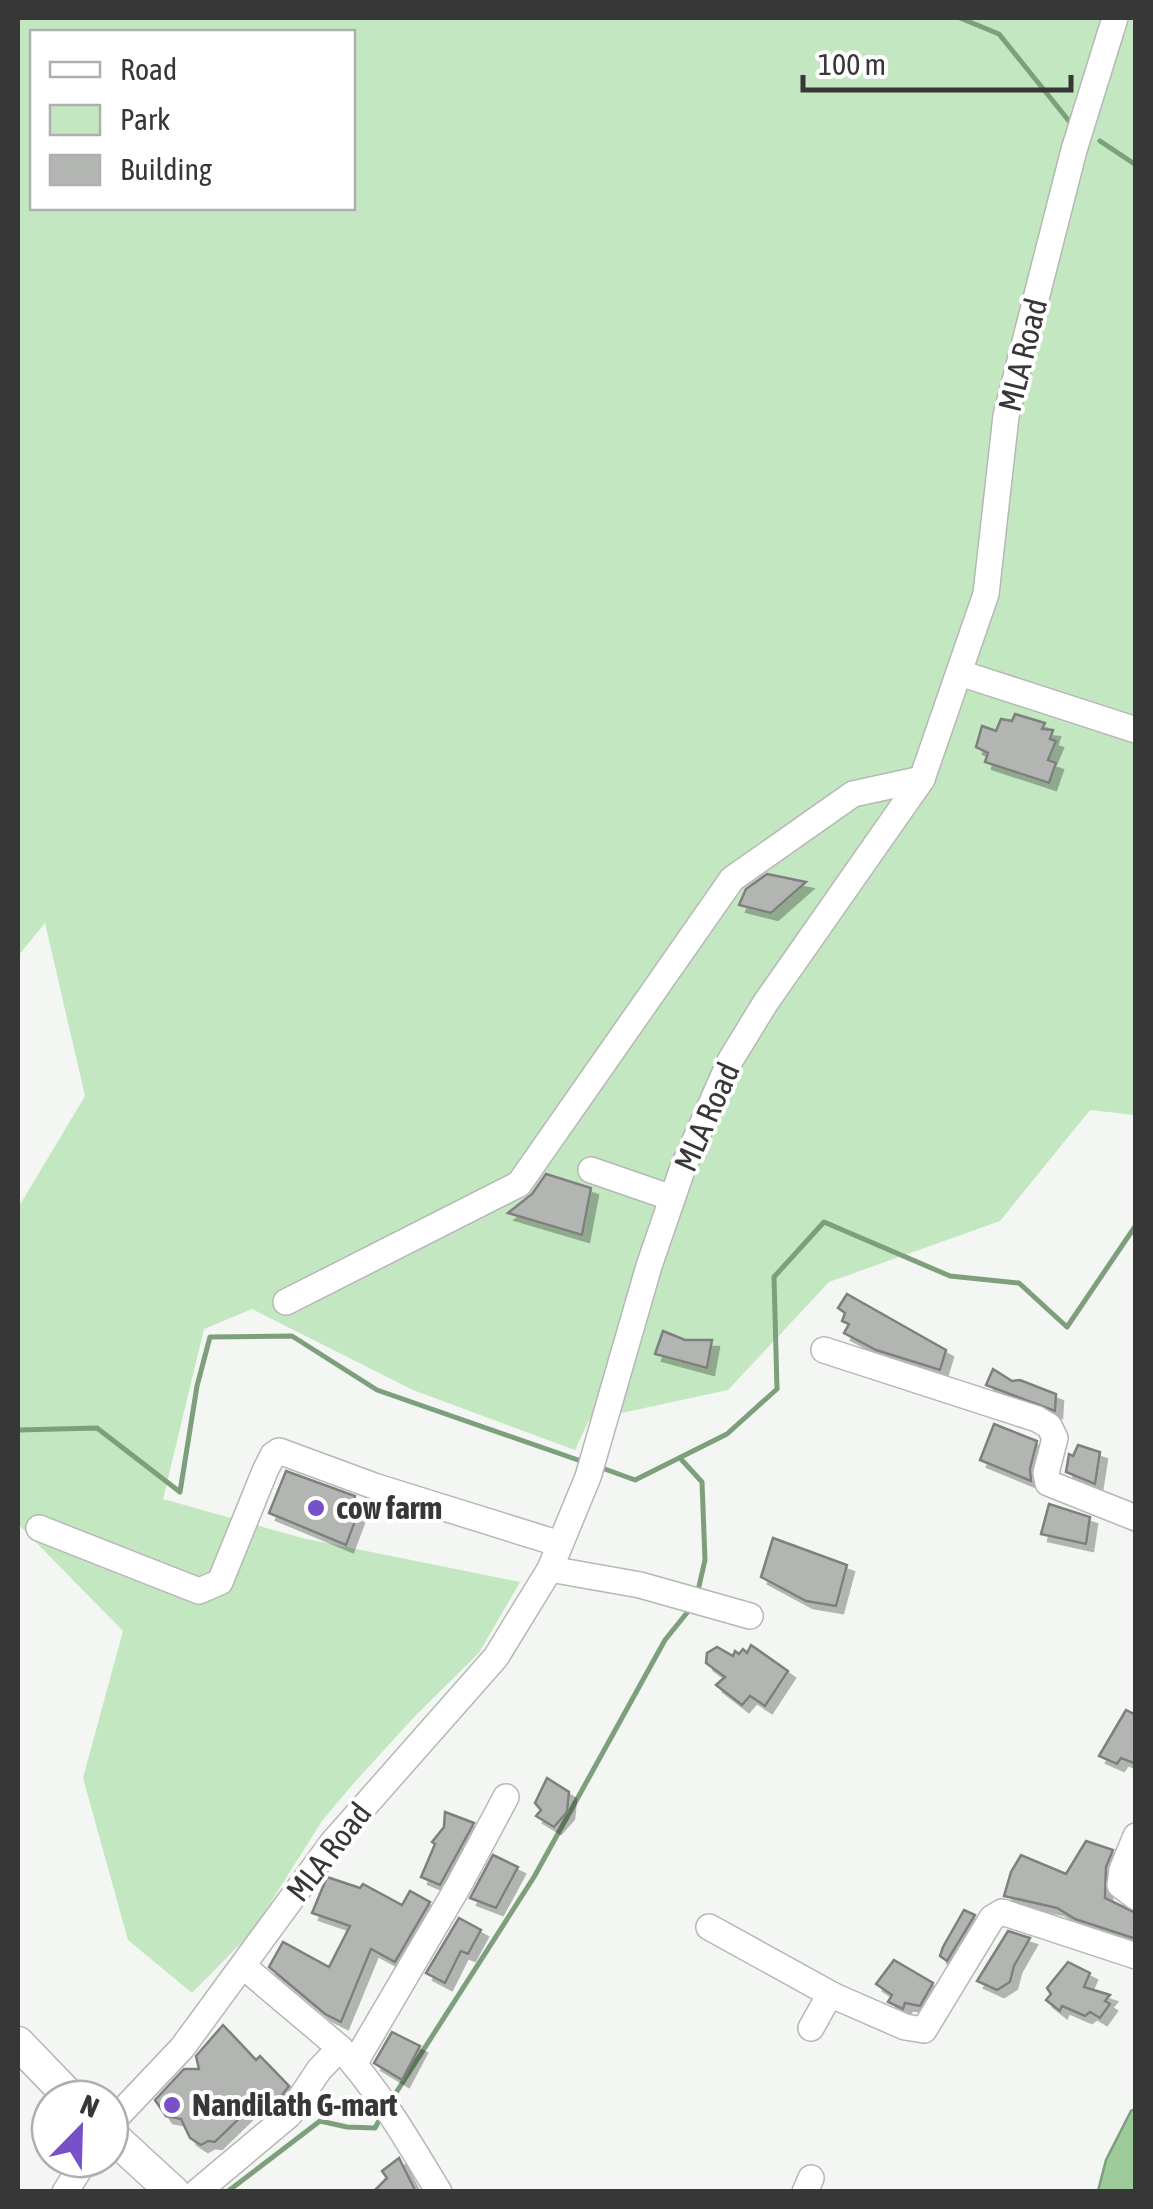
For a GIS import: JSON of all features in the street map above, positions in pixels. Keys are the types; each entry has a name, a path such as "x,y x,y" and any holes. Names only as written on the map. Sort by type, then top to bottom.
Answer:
{"main road":[{"path":"18,2043 53,2079"},
{"path":"130,2153 172,2192"}],"street":[{"name":"MLA Road","path":"130,2103 182,2048 334,1842 496,1657 550,1569 588,1477 672,1198 731,1059 766,1002 922,779 986,594 1006,416 1074,150 1115,18"},
{"path":"960,673 1136,730"},
{"path":"286,1302 519,1184 732,879 853,794 922,779"},
{"path":"592,1170 672,1198"},
{"path":"824,1350 1037,1419 1049,1426 1055,1438 1046,1473 1048,1483 1136,1518"},
{"path":"39,1528 199,1591 212,1588 220,1582 272,1455 279,1451 374,1486 560,1544"},
{"path":"550,1569 640,1586 750,1616"},
{"path":"196,2192 289,2114 319,2070 347,2056 450,1902 506,1797"},
{"path":"1136,1836 1120,1885 1136,1897"},
{"path":"709,1928 834,1996 905,2028 924,2030 992,1918 1002,1912 1136,1956"},
{"path":"243,1966 347,2056 387,2107 439,2192"},
{"path":"811,2028 825,2003 834,1996"}],"green space":[{"path":"18,18 1135,18 1135,1115 1090,1110 1000,1221 829,1282 728,1390 589,1420 575,1450 413,1390 252,1309 204,1329 163,1499 302,1538 520,1582 479,1653 353,1784 322,1821 252,1932 192,1993 128,1940 83,1778 123,1631 18,1524 18,1208 85,1096 45,923 18,956"}],"shaded area":[{"path":"1135,2109 1135,2191 1098,2191 1106,2160"}],"building":[{"path":"1015,714 1045,723 1042,729 1053,730 1050,739 1056,741 1048,760 1056,763 1049,783 985,762 988,753 976,747 982,726 996,731 1001,719 1012,721"},
{"path":"767,874 806,882 771,913 739,905 746,889"},
{"path":"546,1174 591,1188 582,1235 508,1213 532,1194"},
{"path":"847,1294 946,1350 940,1370 876,1350 844,1333 849,1324 842,1321 845,1313 838,1308"},
{"path":"663,1331 685,1340 712,1340 707,1368 655,1354"},
{"path":"993,1369 1012,1381 1020,1380 1056,1394 1055,1411 986,1385"},
{"path":"994,1424 1037,1441 1031,1481 980,1460"},
{"path":"1078,1445 1100,1452 1095,1484 1066,1472 1069,1454 1073,1456"},
{"name":"cow farm","path":"286,1471 355,1496 354,1500 362,1503 346,1545 269,1513"},
{"path":"1049,1504 1090,1517 1086,1544 1041,1534"},
{"path":"773,1538 847,1565 836,1606 806,1601 761,1577"},
{"path":"751,1645 788,1671 765,1706 750,1696 742,1705 716,1685 725,1677 706,1663 707,1653 717,1647 733,1656 743,1649 747,1653"},
{"path":"1126,1710 1136,1715 1136,1764 1121,1758 1117,1764 1099,1756"},
{"path":"547,1778 569,1792 567,1812 554,1827 536,1816 541,1810 535,1803"},
{"path":"445,1812 474,1823 440,1885 421,1877 435,1844 432,1842 444,1827"},
{"path":"1086,1841 1113,1850 1106,1867 1105,1898 1136,1913 1136,1939 1075,1919 1057,1908 1004,1896 1021,1855 1066,1874"},
{"path":"493,1855 518,1867 496,1908 470,1898"},
{"path":"327,1877 360,1888 363,1884 402,1905 410,1891 430,1902 395,1962 371,1949 341,2022 325,2014 269,1967 283,1942 329,1967 350,1926 312,1913"},
{"path":"964,1910 975,1915 947,1961 940,1956 943,1947"},
{"path":"459,1918 481,1930 468,1954 461,1951 445,1983 426,1973"},
{"path":"1008,1931 1030,1938 1010,1982 997,1990 977,1981"},
{"path":"894,1960 933,1983 920,2006 905,2003 903,2009 888,2002 892,1995 876,1984"},
{"path":"1068,1962 1090,1973 1084,1987 1110,1995 1105,2001 1110,2004 1100,2018 1062,2006 1060,2011 1046,2000 1051,1994 1047,1988"},
{"path":"223,2025 256,2060 260,2056 289,2086 273,2107 253,2105 215,2142 201,2145 190,2138 181,2119 166,2116 155,2100 184,2069 199,2069 196,2056"},
{"path":"392,2032 420,2046 402,2080 374,2063"},
{"path":"399,2158 416,2192 373,2192 387,2178 382,2171"}],"waterway":[{"path":"960,18 999,34 1069,121"},
{"path":"1100,141 1136,165"},
{"path":"602,1468 635,1480 727,1434 777,1389 774,1277 824,1222 950,1276 1019,1283 1067,1327 1136,1225"},
{"path":"18,1430 97,1428 180,1492 197,1386 210,1337 292,1336 377,1390 581,1461"},
{"path":"680,1458 702,1482 705,1560 697,1595"},
{"path":"392,2099 534,1877 665,1640 690,1609"},
{"path":"227,2192 320,2121 375,2128 381,2117"}],"place":[{"name":"cow farm","path":"316,1508"},
{"name":"Nandilath G-mart","path":"172,2105"}]}
